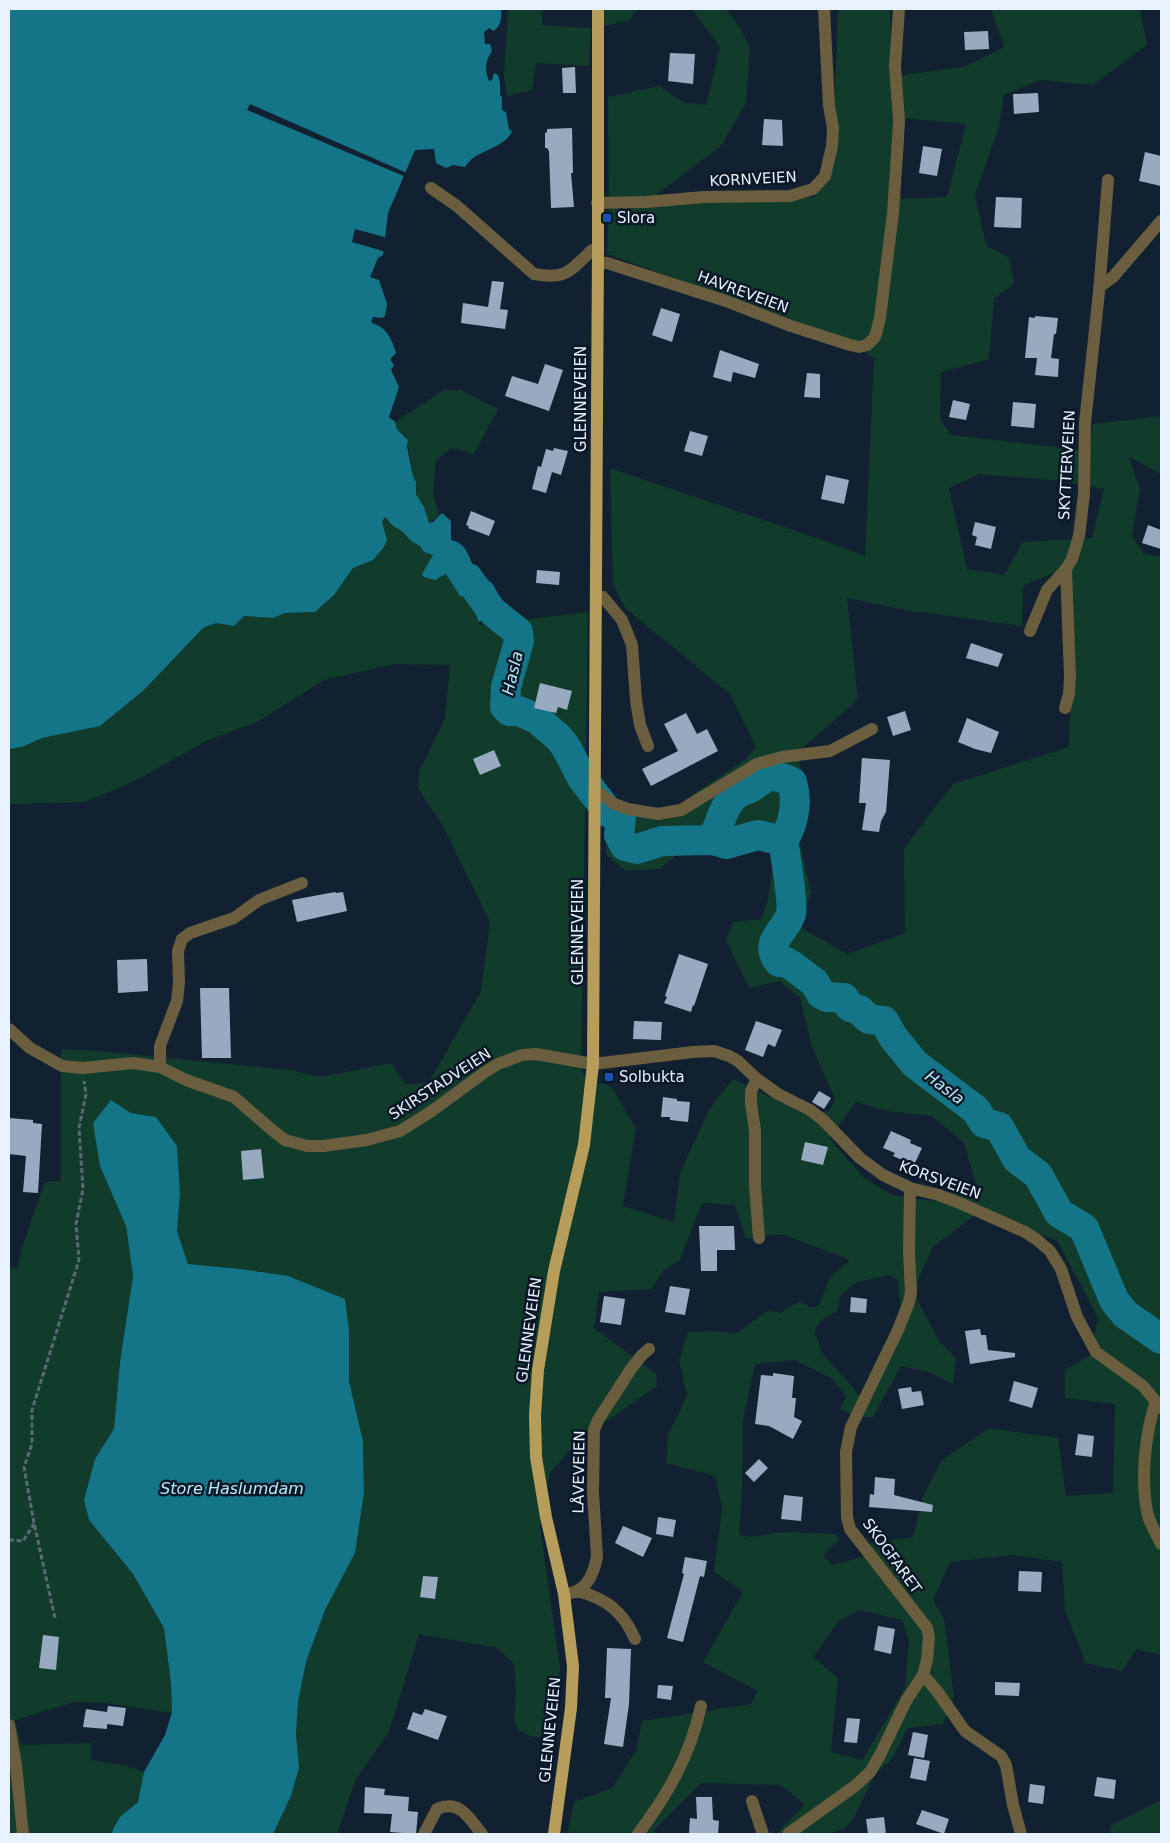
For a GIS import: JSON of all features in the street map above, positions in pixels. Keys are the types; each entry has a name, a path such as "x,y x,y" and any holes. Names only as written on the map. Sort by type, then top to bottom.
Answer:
{"main road":[{"name":"GLENNEVEIEN","path":"554,1834 573,1689 572,1645 564,1594 546,1517 536,1457 535,1414 538,1370 551,1289 584,1145 593,1064 598,9"}],"street":[{"name":"KORNVEIEN","path":"597,203 646,202 704,197 790,196 813,189 825,176 832,146 824,9"},
{"name":"HAVREVEIEN","path":"598,257 607,263 717,298 788,325 850,345 859,347 867,345 875,337 880,318 894,204 899,120 895,67 899,9"},
{"name":"SKYTTERVEIEN","path":"1030,631 1047,590 1066,569 1075,551 1082,520 1085,423 1108,180"},
{"path":"431,188 457,206 534,274 548,276 569,272 592,250 598,257"},
{"path":"1099,287 1113,277 1161,221"},
{"path":"1066,569 1070,677 1066,708"},
{"path":"596,598 603,597 622,620 632,645 640,726 648,746"},
{"path":"595,790 614,804 628,808 658,814 681,810 757,764 782,757 830,752 872,729"},
{"path":"160,1067 160,1046 176,1001 179,983 178,951 182,938 196,931 234,918 259,900 302,883"},
{"name":"SKIRSTADVEIEN","path":"9,1029 30,1048 58,1064 73,1068 109,1066 124,1063 160,1067 186,1080 234,1097 285,1140 299,1145 315,1147 367,1140 400,1131 429,1113 485,1072 515,1057 536,1054 593,1064"},
{"name":"KORSVEIEN","path":"593,1064 714,1051 738,1061 757,1079 778,1094 810,1110 823,1120 860,1158 882,1175 910,1188 939,1195 962,1204 1025,1232 1050,1251 1061,1269 1077,1317 1092,1347 1100,1356 1143,1386 1158,1404"},
{"path":"757,1079 751,1091 751,1097 755,1131 755,1186 759,1238"},
{"name":"SKOGFARET","path":"788,1834 855,1786 870,1772 906,1701 923,1675 928,1660 929,1637 926,1628 850,1529 846,1489 847,1443 851,1427 898,1330 911,1292 909,1252 910,1188"},
{"name":"LÅVEVEIEN","path":"578,1591 587,1584 594,1571 597,1558 593,1492 594,1430 598,1420 631,1369 649,1349"},
{"path":"1158,1404 1146,1440 1145,1488 1148,1516 1161,1544"},
{"path":"564,1594 578,1591 600,1599 623,1616 635,1639"},
{"path":"923,1675 966,1731 997,1752 1006,1765 1013,1805 1021,1834"},
{"path":"638,1834 656,1810 677,1775 697,1725 701,1706"},
{"path":"9,1725 16,1765 22,1834"},
{"path":"752,1801 763,1834"},
{"path":"424,1834 437,1809 448,1806 456,1807 463,1812 482,1834"}],"path":[{"path":"55,1618 24,1467 32,1444 32,1410 79,1260 76,1224 84,1189 79,1128 86,1094 83,1068"},
{"path":"9,1540 23,1541 34,1523"}],"green space":[{"path":"508,9 542,9 542,25 591,28 589,66 536,63 532,90 507,96 504,76"},
{"path":"598,9 638,9 629,20 598,28"},
{"path":"692,9 726,9 740,28 750,48 746,103 721,146 643,205 814,197 832,172 838,9 890,9 892,77 966,66 1004,47 991,9 1140,9 1147,45 1093,85 1039,80 1004,95 999,127 975,195 986,245 1009,258 1014,283 994,299 989,359 941,372 940,420 952,435 1089,451 1093,424 1161,416 1161,474 1129,457 1140,489 1132,536 1143,553 1161,557 1161,1655 1136,1649 1122,1671 1085,1663 1065,1611 1062,1562 1013,1555 950,1562 933,1600 944,1618 954,1697 943,1724 908,1728 891,1760 875,1774 854,1818 844,1829 827,1834 776,1834 805,1804 780,1785 701,1783 654,1830 657,1834 567,1834 574,1802 612,1788 636,1751 642,1721 751,1704 758,1691 703,1662 743,1592 714,1572 722,1508 715,1476 666,1463 668,1436 687,1396 679,1360 688,1332 712,1331 736,1334 768,1310 780,1313 800,1301 812,1308 819,1305 830,1277 850,1260 782,1234 746,1239 735,1205 702,1203 680,1260 663,1271 651,1289 599,1292 594,1328 656,1374 657,1386 578,1441 550,1473 540,1526 560,1669 549,1737 532,1737 518,1730 514,1721 516,1692 514,1664 497,1648 419,1634 389,1732 356,1779 337,1834 273,1834 291,1796 299,1768 296,1734 298,1702 306,1662 325,1610 355,1553 364,1493 363,1441 349,1381 349,1330 288,1276 188,1264 177,1231 180,1193 177,1146 156,1117 131,1113 111,1100 100,1166 126,1226 133,1276 120,1362 114,1429 95,1459 89,1520 133,1574 164,1628 171,1683 172,1713 104,1703 74,1702 15,1720 21,1745 91,1743 91,1760 127,1766 144,1772 138,1800 118,1820 112,1834 9,1834 9,1267 18,1268 21,1250 45,1182 61,1181 61,1049 100,1051 288,1070 322,1077 391,1063 406,1085 429,1082 481,991 490,922 443,826 418,788 419,772 445,719 450,665 395,664 324,680 259,721 206,741 135,781 85,802 9,804 9,749 22,747 42,738 100,726 144,690 203,628 216,623 234,626 244,616 273,618 285,613 315,612 334,595 353,568 373,560 385,517 393,526 420,546 424,552 433,555 429,564 439,579 446,574 460,596 468,596 480,625 588,612 581,1066 586,1080 611,1086 636,1128 623,1206 674,1222 680,1173 710,1108 733,1079 807,1115 829,1111 835,1099 812,1047 800,998 780,981 749,988 726,940 733,922 761,919 768,900 775,849 756,844 679,853 659,869 625,871 606,854 607,810 641,810 679,804 747,758 756,747 730,694 625,608 613,584 610,468 865,556 874,359 850,341 607,254 609,207 608,97 659,86 683,102 706,105 720,47","holes":["893,117 966,124 947,197 901,199","979,474 1063,481 1104,489 1092,538 1023,542 1004,575 967,569 949,488","1053,573 1071,583 1073,629 1069,747 953,784 904,848 905,933 847,954 798,926 811,893 799,838 801,776 798,752 858,699 847,598 905,610 1022,626 1023,586","856,1102 887,1111 932,1116 964,1143 978,1191 959,1188 933,1201 892,1195 864,1178 829,1138","975,1215 1057,1240 1098,1318 1090,1355 1065,1370 1065,1398 1115,1404 1113,1493 1066,1496 1058,1438 989,1428 942,1460 923,1496 913,1537 870,1543 862,1557 832,1565 823,1555 839,1540 835,1534 782,1532 750,1537 739,1535 743,1420 755,1364 795,1360 831,1378 846,1396 840,1408 859,1417 873,1417 901,1366 929,1372 953,1384 956,1358 939,1341 917,1299 918,1280 933,1247","888,1275 898,1280 903,1333 861,1398 823,1354 814,1333 819,1322 837,1311 840,1296 855,1283","859,1610 902,1620 909,1641 905,1688 862,1760 831,1752 838,1678 813,1657 839,1621"]},
{"path":"444,390 461,390 498,409 474,454 452,448 436,460 433,493 439,516 429,523 424,507 416,494 416,482 413,476 407,437 397,429 395,422"},
{"path":"1161,1800 1161,1834 1111,1834 1110,1826"}],"water":[{"path":"9,9 501,9 498,27 493,31 489,28 484,32 485,44 490,44 492,51 487,62 486,73 489,81 492,80 494,73 498,75 502,110 506,112 509,129 512,131 505,140 473,158 465,167 453,165 446,168 436,163 434,149 415,150 388,213 383,255 378,258 370,277 379,280 387,304 385,316 382,318 373,317 371,322 387,333 396,353 391,358 394,365 391,370 399,387 389,417 408,440 407,447 416,482 416,494 424,507 429,523 433,522 442,513 451,521 451,540 457,542 465,549 478,573 492,584 499,597 492,611 479,622 468,596 460,596 446,574 435,580 424,577 422,574 433,555 424,552 420,546 393,526 385,517 382,522 387,540 384,547 373,560 353,568 334,595 315,612 285,613 273,618 244,616 234,626 216,623 203,628 144,690 100,726 42,738 22,747 9,749"},
{"name":"Store Haslumdam","path":"111,1100 131,1113 156,1117 177,1146 180,1193 177,1231 188,1264 288,1276 345,1299 349,1330 349,1381 363,1441 364,1493 355,1553 325,1610 306,1662 298,1702 296,1734 299,1768 291,1796 273,1834 112,1834 120,1817 138,1802 144,1772 165,1735 172,1712 171,1683 164,1628 133,1574 89,1520 84,1500 95,1459 114,1429 120,1362 133,1276 126,1226 100,1166 93,1123"}],"pier":[{"path":"250,104 407,173 406,177 247,110"},
{"path":"355,229 388,238 386,252 352,242"}],"building":[{"path":"988,31 989,49 965,50 964,32"},
{"path":"670,53 695,54 693,84 668,81"},
{"path":"575,67 576,93 563,93 562,68"},
{"path":"1038,93 1039,112 1014,114 1013,94"},
{"path":"764,119 782,120 783,146 762,145"},
{"path":"572,128 573,173 571,173 574,207 551,208 549,151 545,148 545,133 547,129"},
{"path":"923,146 942,149 937,176 919,173"},
{"path":"1145,152 1161,156 1161,186 1139,181"},
{"path":"996,197 1022,198 1021,228 994,227"},
{"path":"492,281 504,282 500,309 508,310 505,329 461,323 463,303 488,307"},
{"path":"661,308 680,314 672,342 652,335"},
{"path":"1035,316 1058,318 1051,358 1059,359 1058,377 1035,375 1037,358 1025,358 1029,317 1035,318"},
{"path":"720,350 759,364 755,378 733,372 731,382 713,377"},
{"path":"545,364 563,370 549,411 505,396 512,376 538,384"},
{"path":"807,373 820,374 820,398 804,397"},
{"path":"953,400 970,404 966,420 949,417"},
{"path":"1013,402 1036,404 1034,428 1011,426"},
{"path":"690,431 708,436 702,456 684,451"},
{"path":"554,448 568,451 561,475 552,472 546,493 532,489 538,466 541,467 546,449 553,451"},
{"path":"826,475 849,480 844,504 821,499"},
{"path":"471,511 495,521 489,536 468,528 469,526 466,525"},
{"path":"975,522 996,527 991,549 975,545 977,537 972,535"},
{"path":"1148,525 1161,530 1161,549 1142,543"},
{"path":"537,570 560,572 559,585 536,583"},
{"path":"971,643 1003,654 998,667 966,658"},
{"path":"540,683 572,691 567,710 558,707 556,713 534,708"},
{"path":"905,711 911,730 893,736 887,717"},
{"path":"686,713 697,734 707,729 718,751 651,786 642,769 678,751 664,724"},
{"path":"967,718 999,732 991,753 958,742"},
{"path":"494,750 501,766 480,775 473,759"},
{"path":"862,758 890,760 886,812 881,821 879,832 862,830 866,803 859,803"},
{"path":"343,892 347,911 297,922 292,900"},
{"path":"679,954 708,964 691,1012 664,1003"},
{"path":"147,959 148,991 118,993 117,960"},
{"path":"200,988 229,988 231,1058 202,1058"},
{"path":"634,1021 662,1022 661,1040 633,1039"},
{"path":"756,1021 782,1030 775,1047 768,1044 763,1057 745,1050"},
{"path":"819,1091 831,1098 824,1109 812,1102"},
{"path":"663,1097 690,1102 688,1122 670,1120 670,1117 661,1117"},
{"path":"9,1118 33,1120 33,1123 42,1124 38,1193 23,1192 26,1156 9,1154"},
{"path":"891,1131 911,1140 910,1143 922,1148 914,1165 893,1156 895,1153 883,1148"},
{"path":"805,1142 828,1147 823,1165 801,1160"},
{"path":"261,1149 264,1178 243,1180 241,1151"},
{"path":"699,1226 734,1226 735,1250 717,1250 717,1271 701,1271"},
{"path":"670,1286 690,1289 685,1315 665,1312"},
{"path":"604,1296 625,1299 621,1325 600,1322"},
{"path":"851,1297 867,1299 866,1313 850,1312"},
{"path":"980,1329 981,1335 986,1335 988,1350 1015,1353 1015,1357 970,1364 965,1331"},
{"path":"773,1373 794,1376 792,1398 796,1398 794,1417 802,1421 793,1439 769,1426 755,1424 761,1375 773,1376"},
{"path":"1014,1381 1038,1388 1032,1408 1009,1401"},
{"path":"911,1387 912,1392 921,1391 924,1405 902,1409 898,1389"},
{"path":"1078,1434 1094,1436 1092,1457 1075,1455"},
{"path":"759,1459 768,1468 754,1482 745,1473"},
{"path":"875,1477 895,1479 894,1495 933,1505 932,1512 869,1507 870,1494 874,1495"},
{"path":"784,1495 803,1497 801,1521 781,1519"},
{"path":"658,1517 676,1520 673,1537 656,1534"},
{"path":"623,1526 652,1538 643,1557 615,1543"},
{"path":"685,1557 707,1561 704,1577 700,1576 683,1642 667,1638 684,1574 682,1573"},
{"path":"1019,1571 1042,1572 1041,1592 1018,1591"},
{"path":"423,1576 438,1577 435,1599 420,1597"},
{"path":"878,1626 895,1629 891,1654 874,1650"},
{"path":"43,1635 59,1637 56,1670 39,1668"},
{"path":"607,1648 631,1649 629,1704 623,1747 604,1744 611,1698 605,1698"},
{"path":"995,1682 1020,1683 1019,1696 995,1695"},
{"path":"658,1685 673,1686 671,1700 657,1698"},
{"path":"108,1706 126,1708 123,1726 107,1724 107,1729 83,1727 86,1709 107,1712"},
{"path":"425,1709 447,1716 438,1740 407,1729 413,1712 422,1715"},
{"path":"847,1718 860,1719 857,1743 844,1742"},
{"path":"913,1732 928,1735 924,1758 908,1755"},
{"path":"914,1758 930,1761 926,1781 910,1778"},
{"path":"1097,1777 1116,1780 1114,1799 1094,1796"},
{"path":"1030,1784 1045,1786 1043,1804 1028,1802"},
{"path":"365,1787 385,1789 384,1795 409,1797 408,1811 418,1812 416,1834 390,1832 392,1814 364,1813"},
{"path":"696,1797 712,1797 713,1820 719,1821 718,1834 689,1834 690,1818 697,1819"},
{"path":"922,1810 949,1819 944,1834 916,1824"},
{"path":"884,1817 886,1834 868,1834 866,1819"}],"waterway":[{"name":"Hasla","path":"468,578 492,611 518,632 519,641 506,687 505,707 509,711 519,711 537,719 559,738 566,747 582,778 609,813 621,818 619,835 625,846 637,849 662,841 713,840 726,844 758,835 783,841 792,909 788,920 774,943 773,949 779,962 786,962 794,967 815,983 821,994 827,997 844,998 850,1007 859,1010 869,1019 884,1021 893,1037 915,1064 976,1110 984,1123 999,1127 1017,1159 1038,1175 1059,1213 1084,1228 1114,1300 1125,1314 1161,1339"},
{"name":"Hasla","path":"713,840 722,815 732,798 739,792 773,776 792,782 794,790 794,812 790,827 783,841"}],"place":[{"name":"Slora","path":"607,218"},
{"name":"Solbukta","path":"609,1077"}]}
